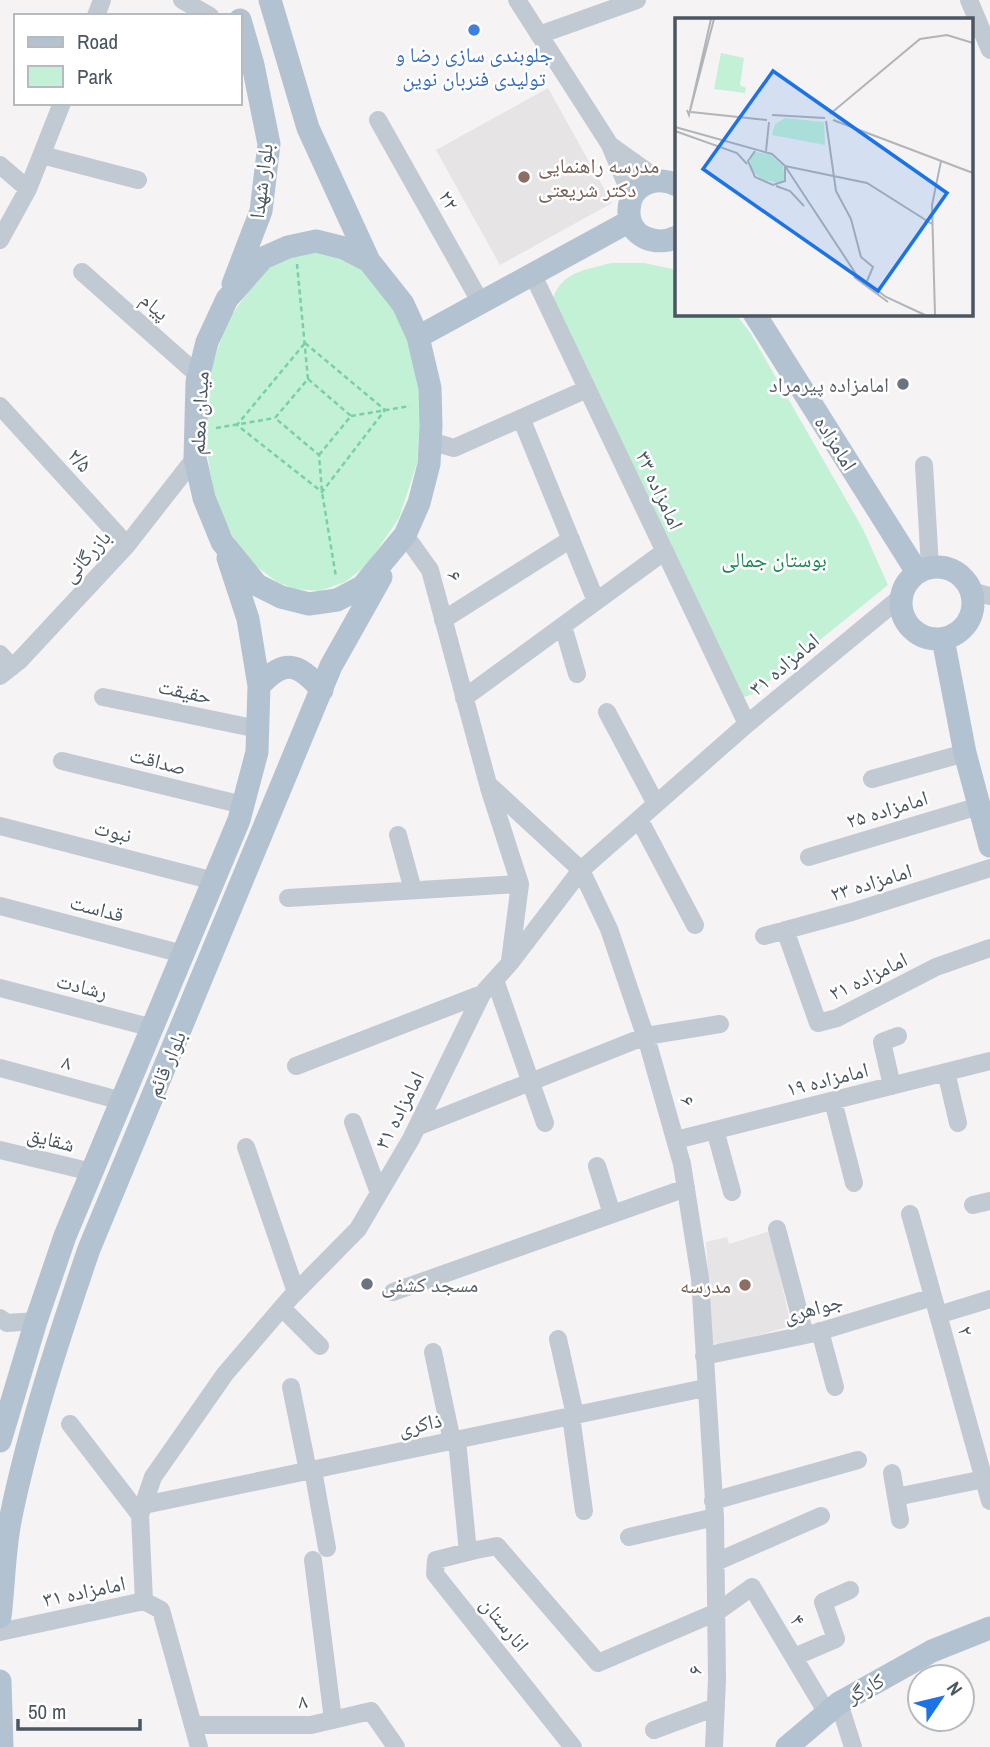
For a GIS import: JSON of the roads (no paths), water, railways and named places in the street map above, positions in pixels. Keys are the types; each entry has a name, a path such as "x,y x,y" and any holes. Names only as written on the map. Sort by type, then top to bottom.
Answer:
{"main road":[{"path":"270,0 308,128 369,261"},
{"name":"بلوار شهدا","path":"227,299 261,211 269,144 253,65 242,29"},
{"path":"418,337 533,275 631,210 641,186 650,181 668,183"},
{"path":"631,210 635,229 642,236 671,244"},
{"name":"میدان معلم","path":"316,241 344,248 369,261 403,304 418,337 430,388 429,464 419,503 405,535 362,587 337,600 309,604 281,597 257,584 222,542 204,498 195,458 198,375 207,342 227,299 263,258 288,247 316,241"},
{"name":"امامزاده","path":"755,315 924,570"},
{"name":"بلوار قائم","path":"0,1617 10,1518 35,1419 89,1250 331,666 405,535"},
{"name":"بلوار قائم","path":"0,1441 65,1236 239,820 257,752 259,686 248,618 222,542"},
{"path":"940,567 959,574 981,593 973,602 968,622 953,636 943,639 920,635 911,628 901,608 901,597 906,583 924,570 940,567"},
{"path":"943,639 965,752 981,794 990,846"},
{"path":"259,686 283,667 306,673 322,690"},
{"name":"کارگر","path":"788,1747 833,1708 932,1651 990,1628"},
{"path":"0,1681 2,1747"}],"street":[{"path":"182,0 206,14"},
{"path":"517,0 610,145 631,210"},
{"path":"539,35 637,0"},
{"path":"969,0 990,50"},
{"path":"0,240 28,189 61,105"},
{"name":"۲۲","path":"377,120 481,303"},
{"path":"610,145 668,183"},
{"path":"42,155 138,180"},
{"path":"0,165 28,189"},
{"name":"پیام","path":"82,272 198,375"},
{"name":"امامزاده ۳۳","path":"533,275 747,724"},
{"path":"430,440 454,448 587,389"},
{"name":"۲/۵","path":"0,406 127,545"},
{"path":"521,418 596,601"},
{"name":"بازرگانی","path":"4,666 19,661 127,545 195,458"},
{"path":"924,465 924,570"},
{"name":"۶","path":"405,535 430,570 488,785 581,870 609,929 646,1036 676,1140 700,1278 716,1562 714,1747"},
{"path":"443,620 571,539"},
{"path":"464,698 664,551"},
{"name":"امامزاده ۳۱","path":"0,1632 144,1601 142,1510 153,1478 226,1374 296,1292 358,1228 417,1127 482,994 510,963 581,870 747,724 901,597"},
{"path":"563,626 577,674"},
{"name":"حقیقت","path":"103,697 258,729"},
{"path":"607,712 656,804"},
{"path":"872,779 965,752"},
{"name":"صداقت","path":"62,761 243,805"},
{"path":"488,785 520,884 510,963"},
{"name":"امامزاده ۲۵","path":"809,857 981,794"},
{"path":"639,819 695,925"},
{"name":"نبوت","path":"0,826 214,881"},
{"path":"398,835 413,891"},
{"name":"امامزاده ۲۳","path":"764,936 852,912 990,868"},
{"path":"288,898 520,884"},
{"name":"قداست","path":"0,906 183,954"},
{"name":"امامزاده ۲۱","path":"785,930 818,1023 837,1018 936,967 990,948"},
{"path":"495,980 545,1123"},
{"name":"رشادت","path":"0,988 153,1028"},
{"path":"296,1066 482,994"},
{"path":"417,1127 646,1036 720,1024"},
{"path":"892,1086 881,1042 898,1036"},
{"name":"امامزاده ۱۹","path":"676,1140 990,1061"},
{"name":"۸","path":"0,1068 122,1101"},
{"path":"946,1072 958,1123"},
{"path":"833,1101 854,1183"},
{"path":"354,1122 379,1193"},
{"path":"715,1130 732,1192"},
{"path":"246,1147 296,1292"},
{"name":"شقایق","path":"0,1150 92,1172"},
{"path":"597,1166 612,1214"},
{"path":"394,1292 686,1188"},
{"name":"۲","path":"910,1213 990,1501"},
{"path":"777,1229 812,1333 835,1387"},
{"name":"جواهری","path":"704,1356 935,1306 990,1299"},
{"path":"282,1308 320,1346"},
{"path":"0,1318 8,1323 36,1321"},
{"path":"558,1339 573,1416 584,1511"},
{"path":"433,1352 455,1440 472,1551 497,1546 598,1663 716,1612"},
{"path":"291,1387 327,1548"},
{"name":"ذاکری","path":"142,1510 310,1470 705,1388"},
{"path":"70,1424 142,1510"},
{"path":"629,1537 858,1460"},
{"path":"892,1473 900,1520"},
{"path":"896,1497 984,1479"},
{"path":"716,1562 821,1516"},
{"name":"انارستان","path":"472,1551 436,1560 435,1573 573,1747"},
{"path":"313,1560 332,1720"},
{"name":"۴","path":"716,1612 752,1587 793,1657 833,1708 853,1747"},
{"path":"793,1657 836,1639 823,1602 850,1590"},
{"path":"144,1601 161,1610 199,1747"},
{"path":"653,1730 716,1707"},
{"name":"۸","path":"193,1725 311,1725 371,1711 396,1747"}],"place":[{"name":"جلوبندی سازی رضا و تولیدی فنربان نوین","path":"474,30"},
{"name":"مدرسه راهنمایی دکتر شریعتی","path":"524,177"},
{"name":"امامزاده پیرمراد","path":"903,384"},
{"name":"مسجد کشفی","path":"367,1284"},
{"name":"مدرسه","path":"745,1285"}],"park label":[{"name":"بوستان جمالی","path":"774,559"}]}
